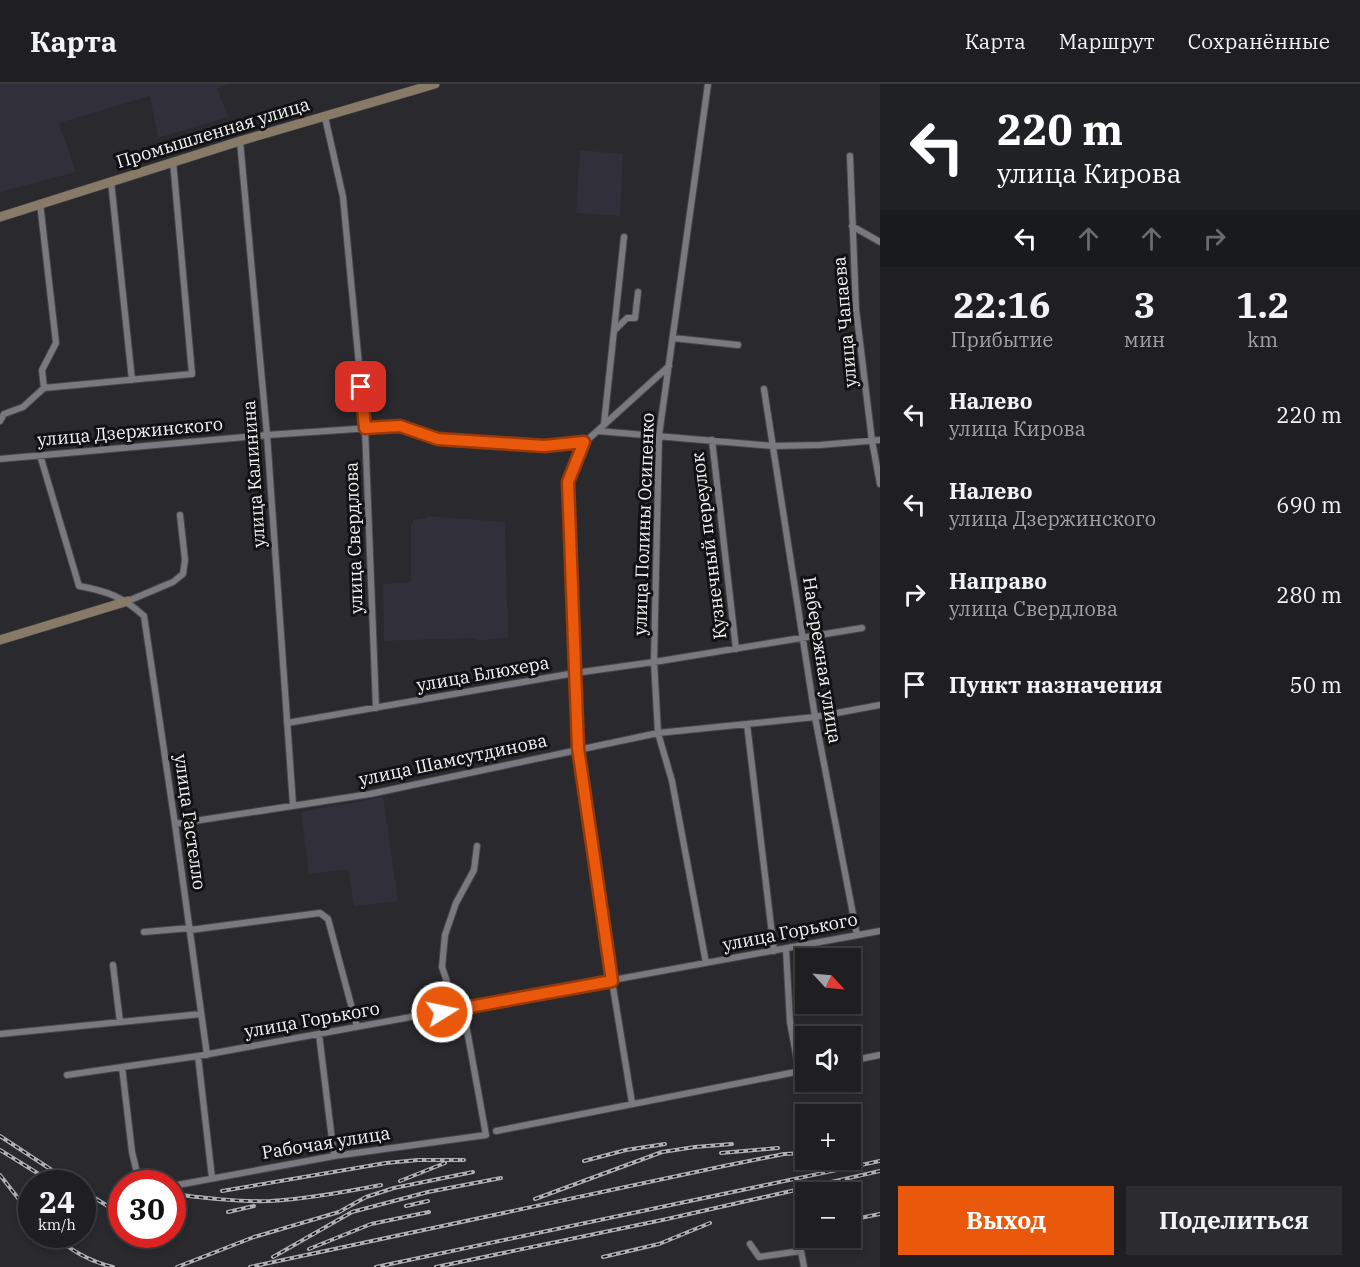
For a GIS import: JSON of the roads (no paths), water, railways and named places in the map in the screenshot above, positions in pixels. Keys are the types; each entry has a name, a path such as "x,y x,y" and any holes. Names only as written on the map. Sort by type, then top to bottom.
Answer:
{"main road":[{"name":"Промышленная улица","path":"0,216 173,161 435,84"},
{"path":"0,640 128,601"}],"street":[{"name":"улица Полины Осипенко","path":"706,963 672,782 658,733 654,662 659,435 708,84"},
{"name":"улица Свердлова","path":"325,117 343,197 365,428 376,708"},
{"name":"улица Калинина","path":"240,141 267,435 293,805"},
{"name":"улица Чапаева","path":"850,156 856,309 872,441 880,484"},
{"path":"0,422 4,414 23,407 44,388 192,374 173,161"},
{"path":"111,181 132,380"},
{"path":"40,203 57,343 42,370 44,388"},
{"path":"852,226 880,242"},
{"path":"604,425 624,237"},
{"path":"614,330 627,318 635,318 638,291"},
{"path":"673,338 738,345"},
{"path":"632,1103 578,748 568,482 584,442 669,366"},
{"name":"Набережная улица","path":"764,389 815,717 857,936"},
{"name":"улица Дзержинского","path":"0,459 267,435 400,426 438,439 544,446 584,442"},
{"path":"598,431 773,446 880,440"},
{"name":"Кузнечный переулок","path":"712,440 736,649"},
{"path":"0,454 0,459"},
{"path":"40,455 79,586 102,590 128,601 173,582 183,574 185,560 180,515"},
{"name":"улица Гастелло","path":"128,601 144,616 207,1055"},
{"name":"улица Блюхера","path":"287,723 575,673 862,628"},
{"name":"улица Шамсутдинова","path":"175,824 370,794 578,748 658,733 815,717 880,705"},
{"path":"747,724 774,951"},
{"path":"464,1008 450,991 442,967 445,935 456,903 474,870 477,846"},
{"path":"144,932 190,929 320,913 328,919 357,1027"},
{"name":"улица Горького","path":"67,1075 207,1055 880,931"},
{"path":"786,949 790,1023 795,1043"},
{"path":"113,965 120,1022"},
{"name":"Рабочая улица","path":"186,1183 334,1156 486,1135 464,1008"},
{"path":"0,1034 201,1014"},
{"path":"319,1034 334,1156"},
{"path":"861,1059 880,1055"},
{"path":"198,1056 213,1178"},
{"path":"122,1067 132,1152 136,1170"},
{"path":"495,1131 795,1072"},
{"path":"750,1244 759,1257 801,1251 804,1267"}],"railway":[{"path":"0,1136 52,1170"},
{"path":"584,1161 626,1150 665,1144"},
{"path":"535,1199 662,1152 732,1144"},
{"path":"721,1153 778,1148"},
{"path":"0,1150 32,1170"},
{"path":"250,1267 724,1166 795,1154"},
{"path":"222,1191 386,1163 464,1160"},
{"path":"376,1267 880,1161"},
{"path":"400,1181 445,1163"},
{"path":"436,1267 667,1219 880,1171"},
{"path":"177,1267 254,1237 339,1212 366,1197 394,1188 473,1172"},
{"path":"0,1175 18,1198"},
{"path":"273,1257 352,1212 428,1192 501,1178"},
{"path":"186,1196 270,1201 340,1193 381,1185"},
{"path":"96,1199 108,1206"},
{"path":"406,1206 428,1201"},
{"path":"228,1212 254,1206"},
{"path":"309,1249 371,1224 429,1212"},
{"path":"861,1218 880,1214"},
{"path":"603,1257 659,1244 710,1223"},
{"path":"71,1248 96,1262 113,1267"}]}
